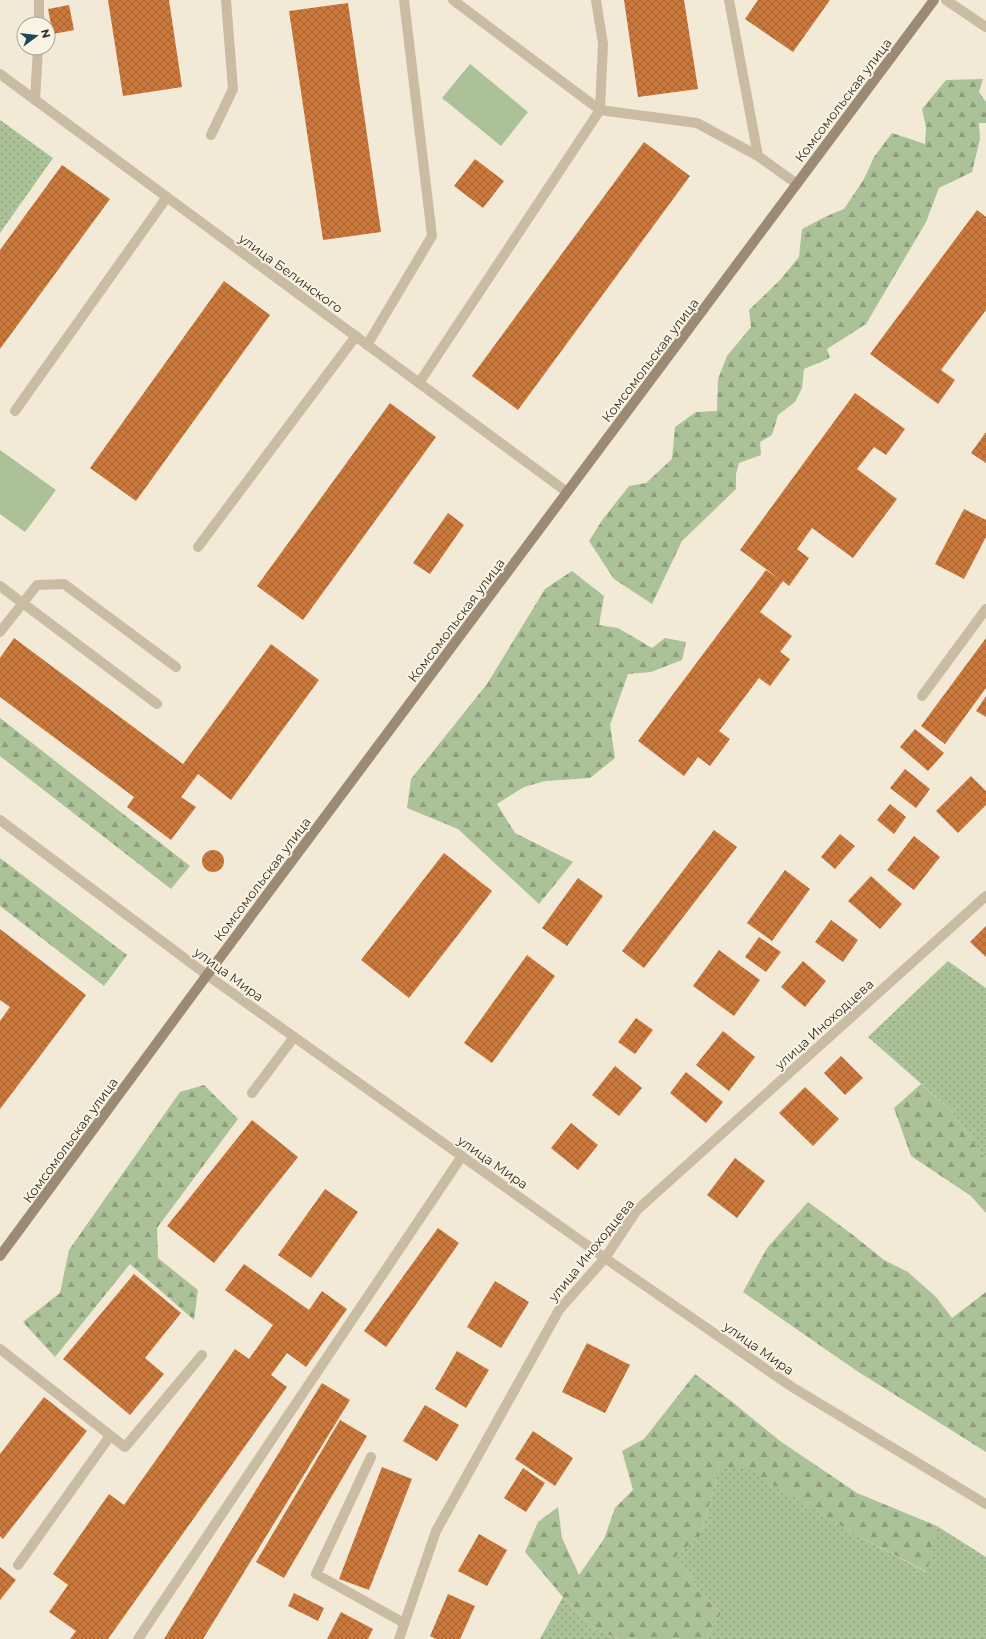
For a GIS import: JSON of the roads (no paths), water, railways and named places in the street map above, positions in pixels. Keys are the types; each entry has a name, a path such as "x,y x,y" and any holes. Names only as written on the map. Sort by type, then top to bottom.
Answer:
{"main road":[{"name":"Комсомольская улица","path":"0,1256 207,975 934,0"}],"street":[{"path":"39,0 39,16"},
{"path":"211,135 233,89 226,0"},
{"path":"367,345 432,236 404,0"},
{"path":"453,0 600,110 697,122 758,156 797,184"},
{"path":"419,383 600,110 603,44 596,0"},
{"path":"729,0 758,156"},
{"path":"946,0 986,27"},
{"path":"35,100 38,56"},
{"name":"улица Белинского","path":"0,74 567,492"},
{"path":"15,411 167,197"},
{"path":"198,547 356,336"},
{"path":"0,632 37,585 64,584 176,667"},
{"path":"0,586 157,704"},
{"path":"922,696 986,609"},
{"name":"улица Мира","path":"0,820 207,975 605,1258 792,1387 986,1504"},
{"name":"улица Иноходцева","path":"398,1639 436,1531 559,1310 605,1258 638,1210 986,896"},
{"path":"252,1093 294,1037"},
{"path":"138,1639 462,1156"},
{"path":"0,1349 125,1447 202,1355"},
{"path":"18,1565 110,1436"},
{"path":"371,1456 316,1574 404,1623"}]}
